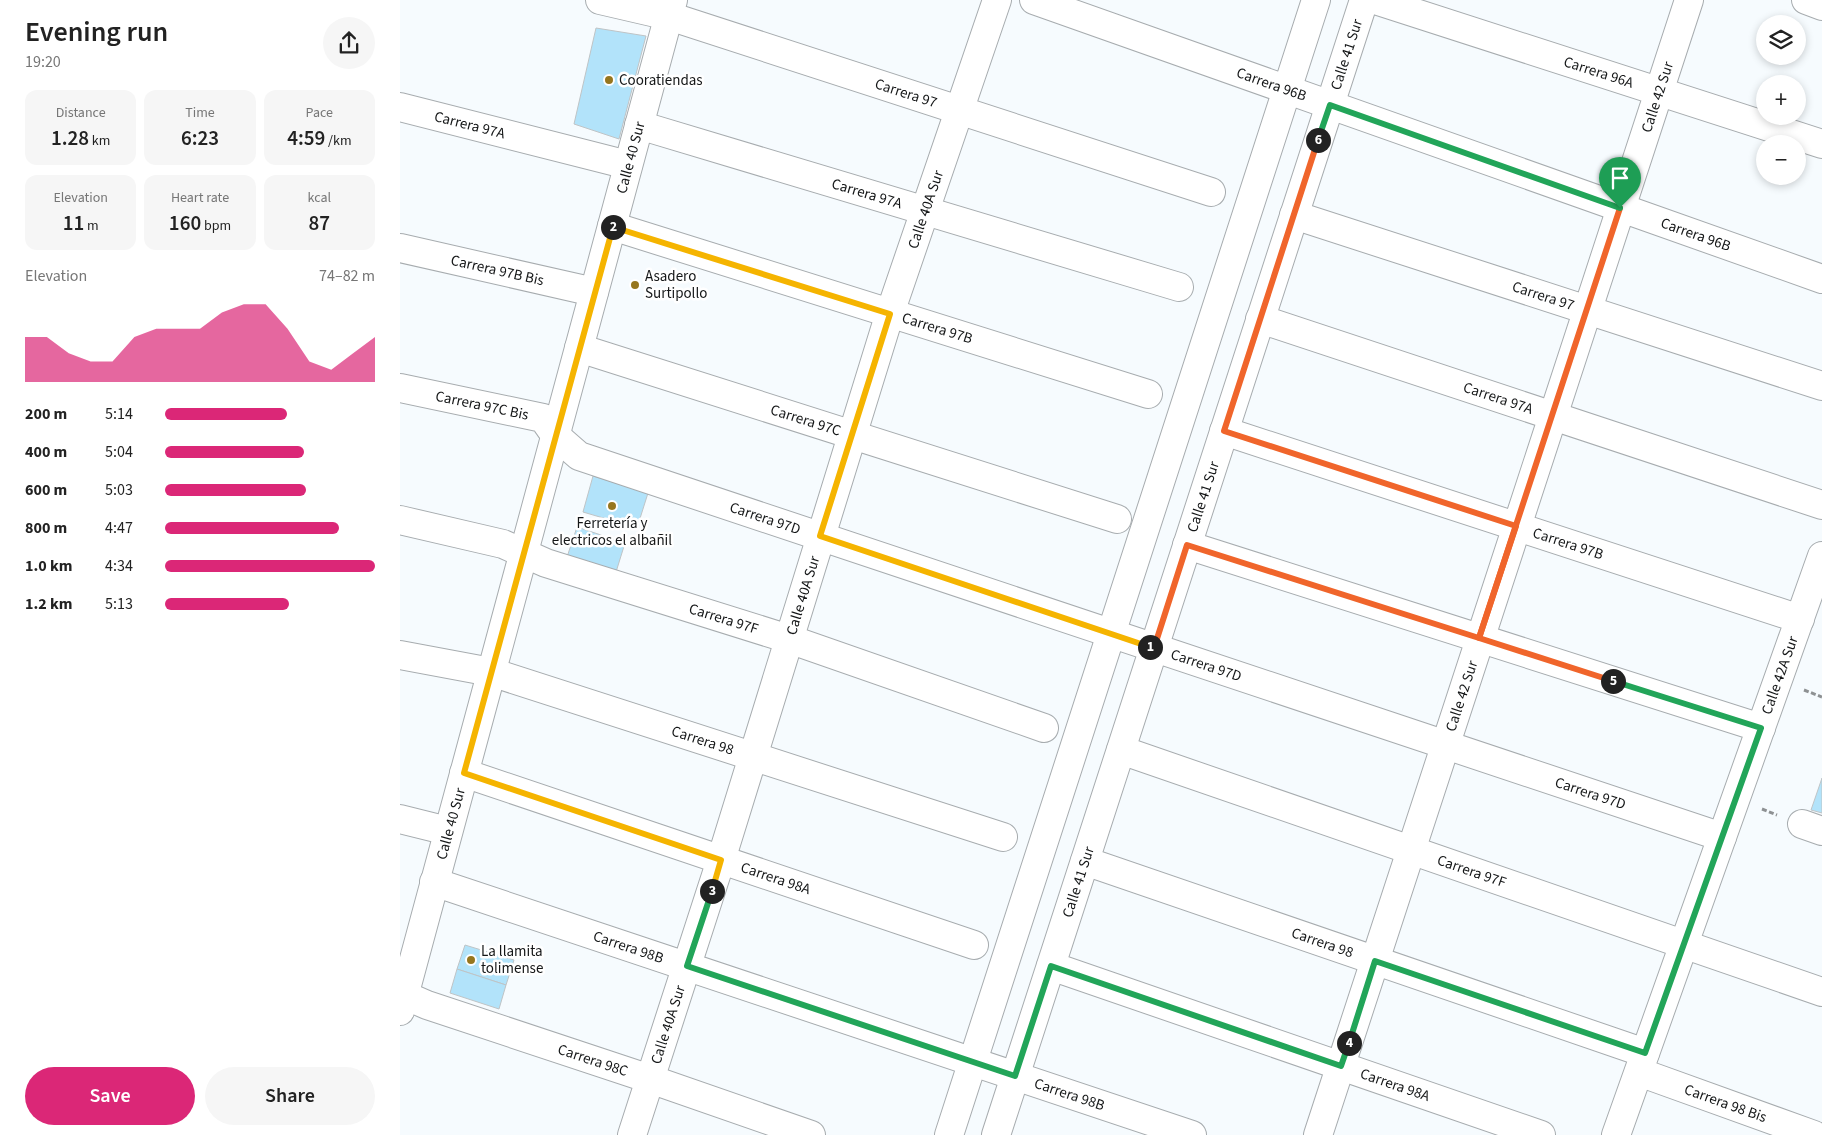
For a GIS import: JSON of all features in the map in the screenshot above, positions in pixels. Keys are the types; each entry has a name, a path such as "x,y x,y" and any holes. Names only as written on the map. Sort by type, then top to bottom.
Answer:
{"street":[{"name":"Carrera 97","path":"600,0 671,8 960,110 1211,192"},
{"name":"Calle 40A Sur","path":"632,1135 721,860 890,314 997,0"},
{"name":"Carrera 96B","path":"1034,0 1822,279"},
{"path":"949,1135 1316,0"},
{"name":"Calle 41 Sur","path":"996,1135 1364,0"},
{"name":"Carrera 96A","path":"1375,0 1822,144"},
{"name":"Calle 42 Sur","path":"1318,1135 1689,0"},
{"path":"1806,0 1822,6"},
{"name":"Calle 40 Sur","path":"402,1003 407,957 434,882 671,8"},
{"name":"Carrera 97A","path":"400,107 628,165"},
{"name":"Carrera 97A","path":"640,125 1178,288"},
{"name":"Carrera 97","path":"1294,215 1822,386"},
{"name":"Carrera 97B","path":"612,226 1148,394"},
{"name":"Carrera 97B Bis","path":"400,248 594,292"},
{"name":"Carrera 97A","path":"1260,319 1822,505"},
{"name":"Carrera 97C","path":"579,348 1116,519"},
{"name":"Carrera 97C Bis","path":"400,388 543,418 555,436"},
{"name":"Carrera 97B","path":"1224,431 1800,619"},
{"name":"Carrera 97D","path":"555,436 578,456 1722,837"},
{"name":"Carrera 97F","path":"400,520 503,544 546,564 789,639 1044,728"},
{"path":"1187,545 1761,728"},
{"name":"Calle 42A Sur","path":"1616,1135 1822,556"},
{"name":"Carrera 98","path":"400,654 492,672 1002,837"},
{"name":"Carrera 97F","path":"1121,750 1822,992"},
{"name":"Carrera 98A","path":"464,773 974,945"},
{"path":"400,819 448,831"},
{"name":"Carrera 98","path":"1085,861 1375,961 1642,1063"},
{"name":"Carrera 98B","path":"434,882 1192,1135"},
{"name":"Carrera 98A","path":"1051,966 1540,1135"},
{"name":"Carrera 98C","path":"402,1003 427,1005 811,1135"},
{"name":"Carrera 98 Bis","path":"1642,1063 1814,1135"}],"path":[{"path":"1736,800 1812,827"}],"building":[{"name":"Cooratiendas","path":"596,28 646,36 619,139 574,124"},
{"path":"593,476 648,493 637,528 583,512"},
{"path":"577,527 625,543 616,572 567,557"},
{"path":"1822,778 1822,813 1811,810"},
{"path":"465,945 514,960 506,985 457,969"},
{"path":"457,969 506,985 499,1009 450,993"}],"place":[{"name":"Cooratiendas","path":"609,80"},
{"name":"Asadero Surtipollo","path":"635,285"},
{"name":"Ferretería y electricos el albañil","path":"612,506"},
{"name":"La llamita tolimense","path":"471,960"}],"route":[{"path":"1620,208 1330,105 1224,431 1516,526 1479,638 1761,728 1645,1053 1375,961 1341,1066 1051,966 1015,1076 687,966 721,860 464,773 612,226 890,314 820,536 1154,648 1187,545 1479,638 1620,208"}]}
